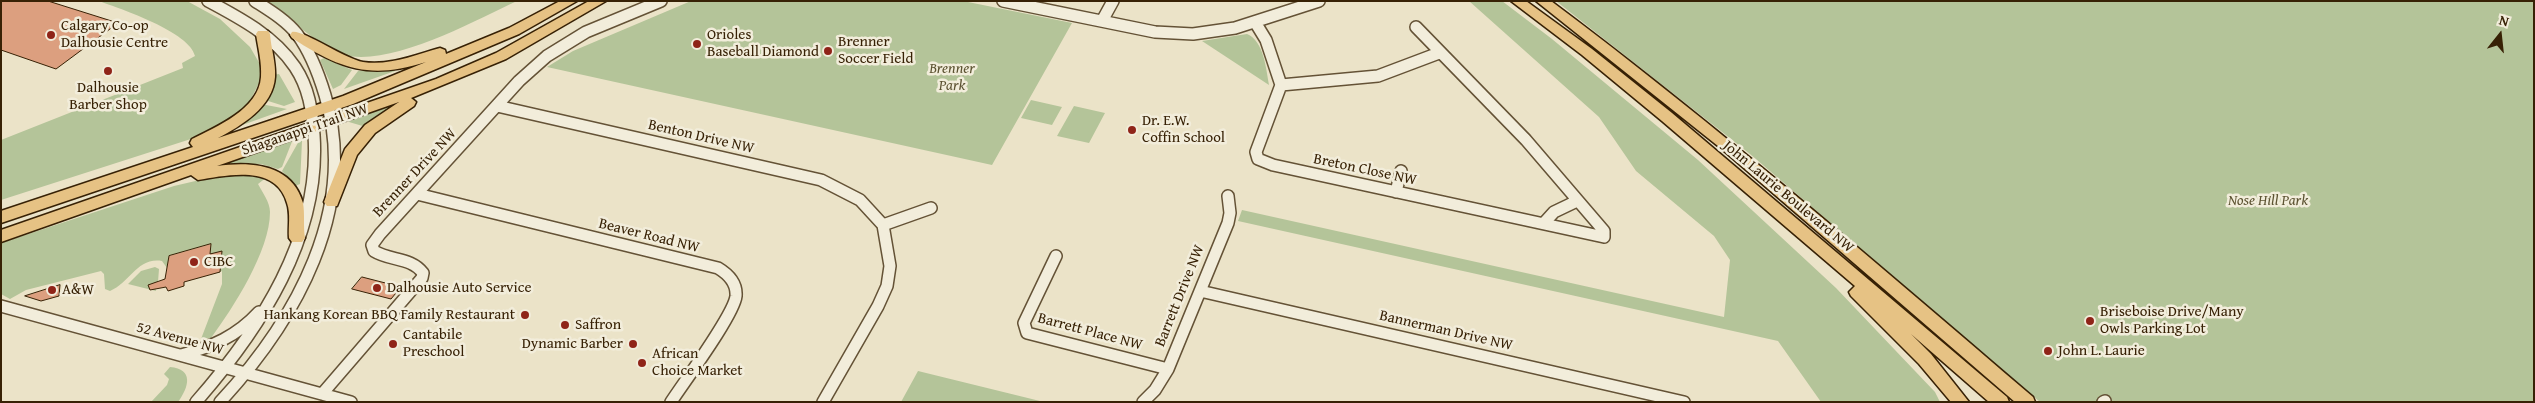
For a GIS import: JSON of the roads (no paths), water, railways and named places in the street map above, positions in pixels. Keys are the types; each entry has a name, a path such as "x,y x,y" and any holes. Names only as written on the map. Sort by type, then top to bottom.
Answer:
{"main road":[{"name":"Shaganappi Trail NW","path":"330,114 388,85 508,33 571,1"},
{"name":"Shaganappi Trail NW","path":"1,236 130,191 330,114 398,98 482,64 540,36 600,1"},
{"name":"John Laurie Boulevard NW","path":"1517,1 1587,52 1652,105 1800,233 2001,402"},
{"name":"John Laurie Boulevard NW","path":"1542,1 1604,47 1729,147 2027,402"},
{"path":"297,34 342,63 358,67 385,67 425,58 471,41 508,33"},
{"path":"162,161 232,123 258,101 268,80 262,34"},
{"path":"332,202 350,153 370,129 397,109 482,64"},
{"name":"Shaganappi Trail NW","path":"1,217 162,161 313,120"},
{"path":"130,191 227,170 245,168 267,172 283,180 290,191 295,204 297,238"},
{"path":"1800,233 1925,359 1961,402"}],"street":[{"path":"196,402 226,368 254,330 270,300 297,238 313,190 316,154 313,120 303,80 284,52 262,34 208,1"},
{"path":"220,402 246,373 283,319 304,280 317,249 332,202 335,172 330,114 317,73 297,34 274,14 255,1"},
{"name":"Brenner Drive NW","path":"322,394 422,278 423,273 416,265 380,256 372,248 374,240 532,68 554,50 586,32 661,1"},
{"path":"1003,1 1155,32 1185,34 1212,32 1255,22 1318,1"},
{"path":"1102,21 1114,1"},
{"path":"1255,22 1266,40 1281,85 1378,76 1439,53"},
{"name":"Breton Close NW","path":"1281,85 1256,152 1258,159 1273,165 1544,223 1596,237 1604,237 1604,231 1526,140 1439,53 1416,27"},
{"name":"Benton Drive NW","path":"497,106 821,180 860,200 883,225"},
{"path":"1396,192 1401,171"},
{"name":"Beaver Road NW","path":"416,194 718,268 730,276 736,288 737,296 732,309 671,402"},
{"name":"Barrett Drive NW","path":"1143,402 1155,390 1168,369 1228,223 1230,213 1228,196"},
{"path":"1544,223 1554,212 1577,201"},
{"path":"823,402 878,306 887,286 890,266 883,225 931,208"},
{"name":"Barrett Place NW","path":"1056,256 1024,323 1027,333 1168,369"},
{"name":"Bannerman Drive NW","path":"1200,291 1684,402"},
{"path":"179,355 211,347 227,340 254,318 270,300"},
{"name":"52 Avenue NW","path":"1,306 350,402"}],"place":[{"name":"Calgary Co-op Dalhousie Centre","path":"51,35"},
{"name":"Orioles Baseball Diamond","path":"697,44"},
{"name":"Brenner Soccer Field","path":"828,51"},
{"name":"Dalhousie Barber Shop","path":"108,71"},
{"name":"Dr. E.W. Coffin School","path":"1132,130"},
{"name":"CIBC","path":"194,262"},
{"name":"Dalhousie Auto Service","path":"377,288"},
{"name":"A&W","path":"52,290"},
{"name":"Hankang Korean BBQ Family Restaurant","path":"525,315"},
{"name":"Briseboise Drive/Many Owls Parking Lot","path":"2090,321"},
{"name":"Saffron","path":"565,325"},
{"name":"Cantabile Preschool","path":"393,344"},
{"name":"Dynamic Barber","path":"633,344"},
{"name":"John L. Laurie","path":"2048,351"},
{"name":"African Choice Market","path":"642,363"}],"park label":[{"name":"Brenner Park","path":"952,78"},
{"name":"Nose Hill Park","path":"2268,201"}]}
